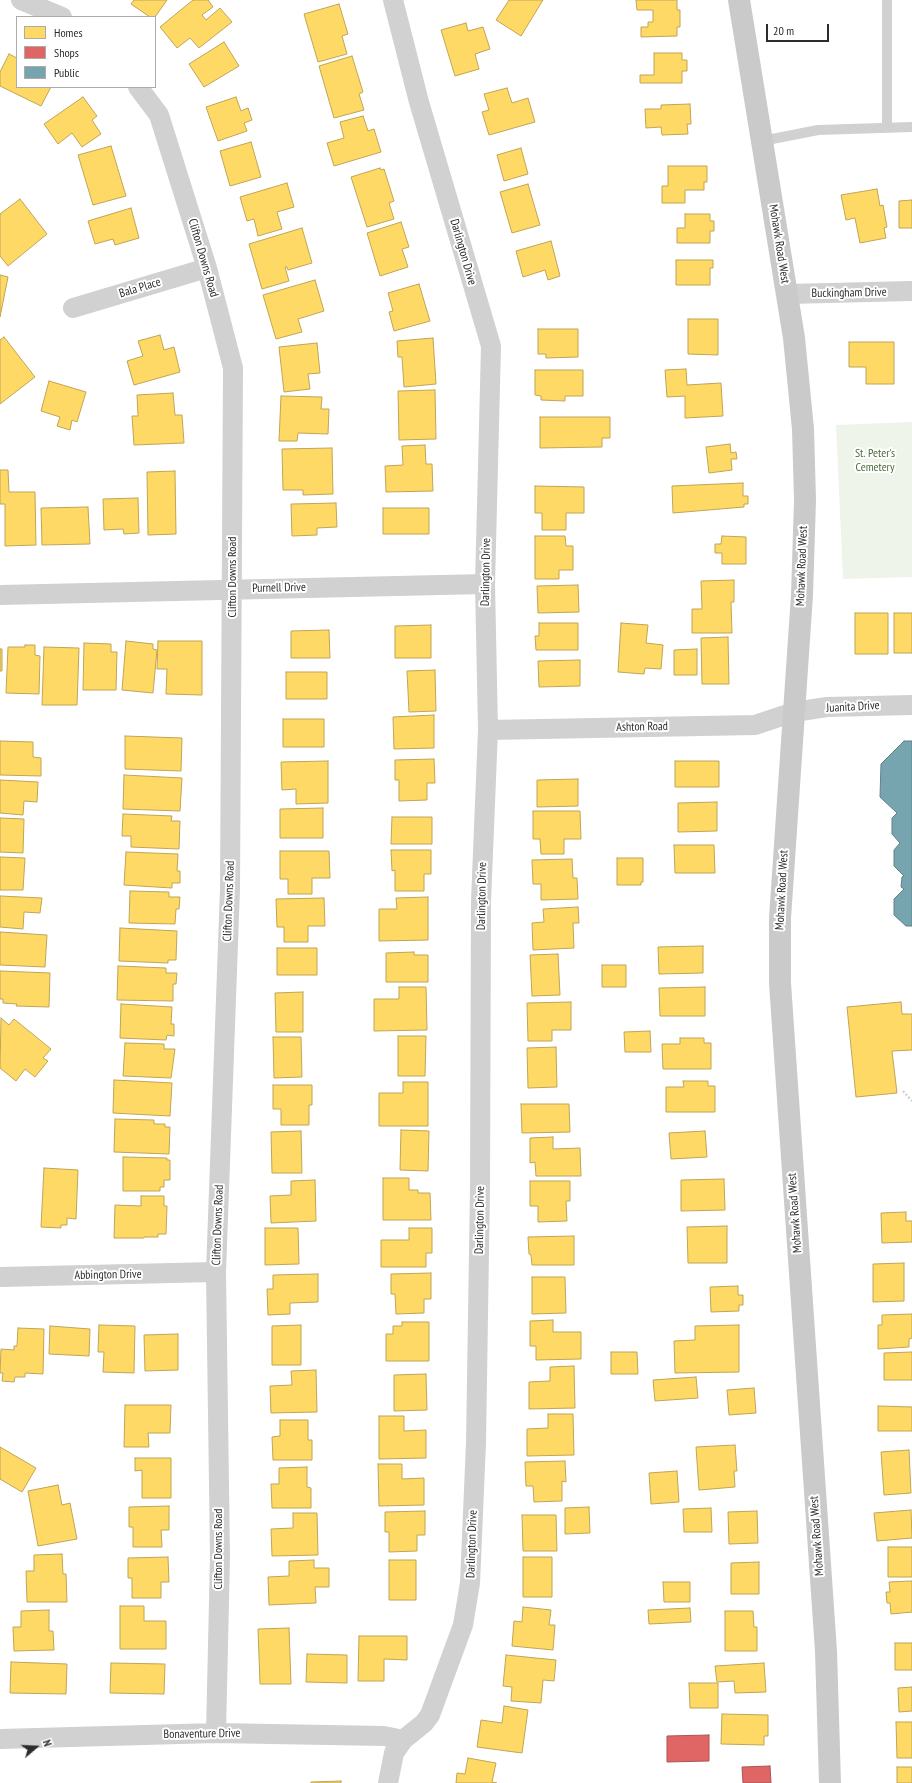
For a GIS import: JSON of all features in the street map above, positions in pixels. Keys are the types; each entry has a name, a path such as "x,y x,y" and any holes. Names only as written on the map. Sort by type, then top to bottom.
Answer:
{"main road":[{"name":"Mohawk Road West","path":"739,0 794,338 802,421 805,484 802,595 780,918 780,983 826,1651 830,1783"}],"street":[{"path":"21,0 60,16"},
{"name":"Darlington Drive","path":"388,1783 394,1753 403,1740 424,1723 430,1715 463,1625 470,1584 476,1443 482,901 488,730 485,584 491,346 419,102 393,0"},
{"name":"Clifton Downs Road","path":"139,88 159,115 207,268 233,368 233,588 230,889 216,1272 220,1557 216,1733"},
{"name":"Bala Place","path":"73,308 207,268"},
{"name":"Buckingham Drive","path":"787,294 912,292"},
{"name":"Purnell Drive","path":"0,595 233,588 485,584"},
{"name":"Juanita Drive","path":"794,712 838,706 912,705"},
{"name":"Ashton Road","path":"488,730 755,725 794,712"},
{"name":"Abbington Drive","path":"0,1277 216,1272"},
{"name":"Bonaventure Drive","path":"0,1739 216,1733 384,1736 403,1740"}],"lane":[{"path":"887,0 887,127"},
{"path":"762,141 818,130 912,127"}],"path":[{"path":"903,1091 910,1096 912,1101"}],"green space":[{"name":"St. Peter's Cemetery","path":"912,422 912,577 843,579 836,425"}],"building: Homes":[{"path":"134,0 167,0 156,16 149,16 131,4"},
{"path":"193,0 208,0 213,7 202,15 206,20 220,8 232,22 199,48 190,38 177,48 160,27"},
{"path":"509,0 543,0 521,36 496,20"},
{"path":"636,0 677,0 677,10 680,10 680,27 677,27 677,36 641,37 641,27 648,27 648,22 653,22 653,10 637,10"},
{"path":"339,4 348,34 342,36 347,54 318,62 304,14"},
{"path":"466,23 468,31 483,27 490,49 475,54 479,69 455,76 441,30"},
{"path":"224,42 239,66 204,87 189,64"},
{"path":"654,53 682,53 682,60 687,60 687,71 682,71 682,83 640,83 640,75 654,75"},
{"path":"9,54 16,58 16,88 50,88 41,106 0,86 0,72"},
{"path":"352,56 363,92 359,94 364,110 334,118 319,66"},
{"path":"507,88 512,103 528,98 535,122 489,135 482,112 489,110 484,94"},
{"path":"83,97 97,116 92,120 101,134 82,147 72,133 58,144 44,124"},
{"path":"236,97 241,111 248,108 252,120 244,123 247,131 218,141 206,107"},
{"path":"690,104 691,124 687,124 688,134 662,135 661,127 646,128 645,109 661,109 661,105"},
{"path":"363,116 368,131 374,129 381,152 334,166 327,143 344,138 340,122"},
{"path":"251,142 261,177 230,186 220,151"},
{"path":"111,146 126,196 93,205 78,155"},
{"path":"521,148 528,174 504,181 497,155"},
{"path":"668,166 707,166 707,182 704,182 704,190 685,190 685,203 662,203 662,186 668,186"},
{"path":"380,168 381,170 384,169 394,201 389,203 394,219 367,227 351,177"},
{"path":"287,183 294,207 277,212 282,229 258,236 254,219 247,221 240,197"},
{"path":"528,184 540,225 512,233 500,192"},
{"path":"877,189 880,206 883,205 887,227 884,228 886,238 860,243 855,218 846,220 841,195"},
{"path":"20,199 47,234 8,266 0,256 0,214"},
{"path":"912,200 912,228 899,228 899,201"},
{"path":"131,208 139,238 115,245 113,239 95,244 88,221"},
{"path":"685,214 710,214 710,221 714,221 714,231 710,231 710,243 677,243 677,228 685,228"},
{"path":"401,222 409,247 402,249 408,267 380,276 367,233"},
{"path":"302,228 312,263 288,270 287,267 285,267 289,281 262,289 249,244"},
{"path":"551,241 560,276 548,280 545,270 523,277 516,251"},
{"path":"676,260 713,260 713,268 710,268 710,285 676,285"},
{"path":"0,275 8,277 0,317"},
{"path":"315,280 324,311 298,319 302,332 276,339 263,295"},
{"path":"419,284 430,321 394,331 389,312 393,311 388,293"},
{"path":"688,319 718,319 718,355 688,354"},
{"path":"538,329 578,329 578,357 546,358 546,354 538,354"},
{"path":"160,335 164,350 174,347 180,372 134,385 127,361 143,356 138,341"},
{"path":"4,337 35,377 0,404 0,340"},
{"path":"433,338 436,384 404,387 402,357 398,357 397,341"},
{"path":"849,342 894,342 894,384 866,384 866,367 849,367"},
{"path":"317,343 320,373 308,374 310,389 284,392 279,347"},
{"path":"686,369 687,385 721,383 723,416 685,418 685,396 667,397 665,370"},
{"path":"535,370 583,370 583,396 565,396 565,401 541,400 541,396 535,395"},
{"path":"49,381 86,392 77,422 72,420 70,430 57,426 60,417 41,411"},
{"path":"435,390 436,439 399,440 398,391"},
{"path":"173,393 175,415 182,415 184,443 134,445 132,416 138,416 137,395"},
{"path":"281,396 322,397 321,409 329,409 328,434 298,433 297,441 279,441"},
{"path":"540,417 610,417 610,438 602,438 602,447 540,448"},
{"path":"730,444 731,453 736,452 737,459 731,459 732,470 709,473 706,447"},
{"path":"425,445 426,464 432,464 433,491 386,492 385,466 403,465 402,446"},
{"path":"332,448 333,494 303,495 303,490 283,490 282,449"},
{"path":"0,470 8,470 9,492 35,492 36,545 5,546 5,504 0,504"},
{"path":"175,471 176,534 148,535 147,472"},
{"path":"743,483 743,496 748,496 748,504 744,504 744,507 673,513 672,486"},
{"path":"535,486 584,487 584,513 566,513 566,530 542,530 542,513 535,513"},
{"path":"138,498 139,533 124,534 123,529 104,530 103,499"},
{"path":"336,503 337,527 317,528 317,535 292,536 291,504"},
{"path":"88,507 90,544 42,545 41,508"},
{"path":"383,508 429,508 429,534 383,534"},
{"path":"535,536 565,536 566,546 573,546 573,570 559,570 559,579 535,579"},
{"path":"722,536 746,537 746,564 722,564 722,553 715,553 715,544 721,544"},
{"path":"734,580 734,602 731,602 732,633 692,633 692,609 702,609 701,581"},
{"path":"578,585 579,612 538,613 537,586"},
{"path":"855,613 888,613 888,654 855,654"},
{"path":"894,613 912,613 912,653 894,653"},
{"path":"539,623 578,623 578,650 536,650 535,636 539,636"},
{"path":"621,623 648,625 646,643 663,645 661,669 645,668 644,674 618,672"},
{"path":"431,625 431,658 395,658 395,626"},
{"path":"329,630 330,658 291,658 291,631"},
{"path":"728,637 729,684 702,684 701,638"},
{"path":"126,641 153,644 153,649 157,650 153,693 122,690"},
{"path":"158,641 202,641 202,695 166,694 167,669 157,669"},
{"path":"84,643 111,644 111,652 117,652 116,690 83,690"},
{"path":"25,645 35,645 35,655 40,656 39,694 6,693 8,647 25,647"},
{"path":"44,647 79,648 77,705 42,705"},
{"path":"0,649 2,649 2,671 0,671"},
{"path":"697,649 697,675 674,675 674,650"},
{"path":"580,660 580,686 539,687 538,661"},
{"path":"435,670 436,711 409,712 407,671"},
{"path":"286,672 327,672 327,699 286,699"},
{"path":"434,715 434,748 394,749 393,717"},
{"path":"283,719 324,719 324,747 283,747"},
{"path":"125,736 182,738 181,771 125,769"},
{"path":"0,741 33,742 33,757 41,758 41,776 0,775"},
{"path":"434,759 435,783 427,783 427,800 399,801 399,780 395,780 395,760"},
{"path":"328,761 328,803 296,804 296,789 282,790 281,762"},
{"path":"675,761 719,761 719,787 675,787"},
{"path":"124,775 182,778 180,811 123,809"},
{"path":"578,779 578,806 537,807 537,780"},
{"path":"0,780 38,782 37,802 24,801 23,815 0,813"},
{"path":"717,802 717,831 678,832 678,803"},
{"path":"323,808 323,838 280,838 280,809"},
{"path":"533,811 580,811 581,839 564,839 564,854 541,854 540,839 533,839"},
{"path":"123,814 172,816 171,821 180,821 179,849 131,847 131,836 122,836"},
{"path":"392,817 432,817 432,844 391,844"},
{"path":"0,818 24,819 23,853 0,852"},
{"path":"674,845 714,845 715,873 675,873"},
{"path":"391,850 431,850 431,874 424,874 424,891 395,891 395,870 392,871"},
{"path":"280,851 329,851 330,878 312,878 312,894 288,894 288,879 280,879"},
{"path":"126,852 178,854 177,871 180,871 180,883 172,883 172,888 124,885"},
{"path":"0,857 25,858 23,890 0,890"},
{"path":"617,858 643,858 643,882 641,882 641,885 617,885"},
{"path":"572,859 573,878 577,878 578,899 541,900 541,884 533,884 532,860"},
{"path":"130,891 169,892 169,897 180,897 179,909 176,909 175,924 129,923"},
{"path":"0,896 42,898 40,913 24,912 23,929 0,927"},
{"path":"428,897 428,940 379,941 379,909 397,909 396,898"},
{"path":"324,898 325,926 308,926 308,942 284,942 284,927 277,927 276,899"},
{"path":"578,907 579,923 573,923 574,948 533,950 532,923 544,922 543,909"},
{"path":"120,928 177,931 176,960 168,960 168,963 119,961"},
{"path":"0,932 47,935 45,967 0,965"},
{"path":"703,946 703,973 659,974 658,947"},
{"path":"277,948 317,948 317,975 277,975"},
{"path":"414,952 414,955 428,955 428,982 386,982 386,953"},
{"path":"558,954 560,995 532,996 530,955"},
{"path":"602,965 626,965 626,987 602,987"},
{"path":"118,966 166,968 166,973 177,973 176,984 173,984 173,1001 117,1000"},
{"path":"0,971 50,973 49,1007 16,1006 17,1004 3,1003 3,999 0,999"},
{"path":"399,987 426,987 427,1030 374,1031 374,999 399,999"},
{"path":"705,987 705,1016 660,1016 659,988"},
{"path":"303,992 303,1032 276,1032 275,993"},
{"path":"571,1002 571,1030 552,1030 552,1041 528,1041 527,1003"},
{"path":"901,1002 902,1014 912,1014 912,1050 892,1051 897,1093 856,1097 847,1007"},
{"path":"121,1004 172,1007 171,1024 174,1024 174,1036 167,1035 166,1040 120,1038"},
{"path":"1,1018 9,1025 14,1019 51,1049 43,1058 48,1061 35,1077 25,1069 16,1081 0,1068"},
{"path":"650,1031 651,1052 625,1052 624,1032"},
{"path":"398,1036 426,1036 425,1076 398,1076"},
{"path":"273,1037 301,1037 302,1077 274,1078"},
{"path":"680,1038 704,1038 704,1043 711,1043 711,1069 663,1069 662,1044 680,1044"},
{"path":"125,1043 164,1044 164,1049 175,1049 171,1078 123,1076"},
{"path":"556,1047 557,1087 528,1088 527,1048"},
{"path":"114,1080 172,1083 170,1116 113,1113"},
{"path":"683,1081 708,1081 708,1086 715,1086 715,1112 666,1112 666,1087 684,1087"},
{"path":"403,1082 428,1082 428,1126 379,1126 379,1093 403,1093"},
{"path":"273,1085 312,1085 312,1105 309,1105 309,1125 281,1125 281,1109 273,1109"},
{"path":"521,1104 569,1104 570,1132 522,1133"},
{"path":"115,1119 154,1120 154,1124 165,1124 165,1127 170,1127 169,1154 114,1152"},
{"path":"401,1130 429,1131 428,1171 400,1170"},
{"path":"301,1131 302,1173 272,1173 271,1132"},
{"path":"705,1131 707,1157 671,1159 669,1133"},
{"path":"553,1137 553,1149 580,1148 581,1176 536,1176 535,1162 530,1163 530,1138"},
{"path":"123,1157 167,1158 167,1160 170,1160 170,1180 164,1180 164,1187 160,1187 160,1191 123,1191"},
{"path":"44,1168 78,1170 76,1219 67,1218 67,1225 61,1225 61,1228 41,1227"},
{"path":"383,1178 409,1178 409,1190 418,1190 418,1193 430,1193 431,1220 383,1220"},
{"path":"724,1179 725,1210 681,1211 681,1180"},
{"path":"315,1180 316,1221 271,1223 270,1196 291,1195 291,1181"},
{"path":"530,1181 570,1181 570,1201 566,1201 567,1221 538,1222 538,1206 530,1206"},
{"path":"141,1196 164,1196 164,1206 167,1206 166,1234 158,1234 158,1237 114,1238 115,1205 141,1206"},
{"path":"906,1212 906,1221 912,1221 912,1242 882,1243 881,1213"},
{"path":"727,1226 727,1263 688,1263 687,1227"},
{"path":"265,1228 298,1228 299,1264 265,1265"},
{"path":"409,1228 432,1228 432,1253 426,1253 426,1267 381,1267 381,1240 409,1240"},
{"path":"574,1236 574,1265 532,1265 531,1255 529,1254 528,1237"},
{"path":"904,1263 904,1301 873,1302 873,1264"},
{"path":"431,1273 431,1299 424,1299 424,1313 396,1314 395,1294 391,1294 391,1274"},
{"path":"318,1274 318,1302 290,1303 290,1314 268,1315 267,1289 273,1289 273,1275"},
{"path":"532,1277 565,1277 566,1313 532,1314"},
{"path":"738,1286 738,1295 743,1295 743,1305 739,1305 739,1311 711,1312 710,1287"},
{"path":"912,1314 912,1338 909,1339 909,1347 878,1349 878,1325 882,1325 882,1315"},
{"path":"553,1320 553,1332 581,1332 581,1359 536,1360 536,1346 530,1346 530,1321"},
{"path":"402,1322 429,1322 429,1361 386,1361 386,1334 393,1334 393,1326 402,1326"},
{"path":"99,1325 135,1326 134,1373 103,1372 104,1352 98,1352"},
{"path":"301,1325 301,1365 272,1365 272,1326"},
{"path":"739,1325 739,1372 675,1373 674,1341 695,1340 695,1326"},
{"path":"50,1326 90,1329 89,1356 49,1354"},
{"path":"18,1328 44,1329 43,1374 25,1373 25,1377 15,1377 14,1382 2,1381 3,1373 0,1373 1,1349 14,1350 14,1346 17,1346"},
{"path":"178,1334 178,1370 145,1371 144,1335"},
{"path":"611,1352 637,1352 638,1374 611,1374"},
{"path":"912,1352 912,1380 884,1380 884,1353"},
{"path":"574,1366 575,1408 529,1409 529,1382 550,1381 550,1367"},
{"path":"316,1370 317,1412 271,1413 270,1386 292,1385 291,1371"},
{"path":"426,1374 427,1410 394,1411 394,1375"},
{"path":"696,1377 698,1398 655,1401 653,1380"},
{"path":"754,1388 756,1413 729,1415 727,1390"},
{"path":"125,1405 171,1405 170,1433 148,1433 149,1447 124,1447"},
{"path":"878,1406 912,1407 912,1431 878,1431"},
{"path":"548,1414 573,1414 574,1455 527,1456 527,1429 548,1428"},
{"path":"379,1416 404,1416 404,1431 426,1430 426,1458 379,1459"},
{"path":"280,1420 308,1420 308,1440 312,1440 312,1460 273,1460 272,1437 280,1436"},
{"path":"735,1445 737,1471 734,1471 735,1487 699,1490 696,1447"},
{"path":"0,1447 36,1468 22,1492 0,1479"},
{"path":"909,1450 911,1493 884,1495 881,1452"},
{"path":"135,1458 171,1458 171,1498 142,1498 142,1470 135,1471"},
{"path":"565,1461 566,1482 562,1481 562,1501 534,1502 533,1486 526,1486 525,1462"},
{"path":"378,1464 402,1464 402,1479 424,1478 424,1505 379,1506"},
{"path":"307,1467 307,1487 311,1488 311,1508 272,1508 271,1484 279,1484 279,1468"},
{"path":"677,1471 679,1502 651,1504 649,1473"},
{"path":"58,1485 62,1505 70,1503 77,1539 38,1546 28,1491"},
{"path":"169,1506 169,1530 161,1530 162,1547 133,1547 133,1527 129,1527 129,1507"},
{"path":"589,1507 590,1533 565,1534 565,1508"},
{"path":"711,1508 712,1532 684,1532 683,1509"},
{"path":"911,1510 912,1538 877,1541 874,1513"},
{"path":"425,1511 425,1535 417,1535 417,1551 389,1552 389,1532 385,1532 385,1512"},
{"path":"757,1511 758,1543 729,1544 728,1512"},
{"path":"293,1513 317,1513 318,1555 272,1556 271,1529 293,1528"},
{"path":"522,1515 556,1515 557,1551 523,1551"},
{"path":"888,1547 912,1547 912,1577 888,1577"},
{"path":"62,1554 63,1574 66,1574 67,1602 27,1602 26,1571 34,1571 34,1555"},
{"path":"168,1557 169,1582 161,1582 161,1598 132,1598 132,1578 128,1578 128,1558"},
{"path":"523,1557 552,1557 552,1597 523,1597"},
{"path":"314,1560 314,1568 329,1568 329,1587 315,1587 316,1603 269,1605 268,1577 289,1576 289,1561"},
{"path":"389,1560 416,1560 416,1600 389,1600"},
{"path":"759,1562 759,1594 731,1594 731,1563"},
{"path":"912,1581 912,1612 891,1614 890,1603 887,1603 886,1592 890,1592 889,1582"},
{"path":"663,1582 690,1582 690,1602 664,1602"},
{"path":"120,1606 144,1606 144,1621 166,1621 166,1649 120,1649"},
{"path":"523,1607 551,1610 549,1625 555,1625 553,1650 512,1646 514,1621 522,1622"},
{"path":"690,1608 691,1622 649,1624 648,1610"},
{"path":"49,1610 49,1631 53,1631 54,1650 14,1651 13,1627 21,1627 21,1611"},
{"path":"725,1611 753,1611 754,1627 757,1627 757,1651 725,1651"},
{"path":"289,1628 291,1684 260,1684 258,1629"},
{"path":"359,1636 407,1636 407,1660 384,1659 384,1681 358,1681"},
{"path":"895,1643 912,1643 912,1670 895,1670"},
{"path":"307,1654 347,1655 347,1683 306,1682"},
{"path":"506,1655 556,1660 554,1681 543,1680 541,1703 511,1701 512,1687 503,1686"},
{"path":"11,1662 67,1664 66,1694 10,1693"},
{"path":"111,1663 165,1664 164,1694 110,1693"},
{"path":"764,1663 766,1692 735,1693 734,1681 717,1682 715,1666"},
{"path":"689,1683 718,1683 718,1708 690,1708"},
{"path":"912,1687 912,1711 899,1712 898,1688"},
{"path":"504,1706 528,1710 522,1753 477,1747 481,1720 502,1723"},
{"path":"722,1714 768,1715 768,1736 764,1736 764,1745 721,1744"},
{"path":"896,1722 912,1722 912,1758 897,1758"},
{"path":"468,1758 496,1763 492,1782 497,1783 456,1783 457,1773 465,1774"},
{"path":"897,1767 912,1767 912,1783 897,1783"},
{"path":"341,1781 341,1783 311,1783 311,1782"}],"building: Shops":[{"path":"709,1735 709,1761 667,1762 667,1736"},
{"path":"770,1766 771,1783 743,1783 742,1767"}],"building: Public":[{"path":"904,741 912,741 912,926 906,926 894,915 894,899 904,889 901,887 902,877 904,876 894,866 894,850 900,843 892,834 892,818 897,813 880,797 881,764"}]}
